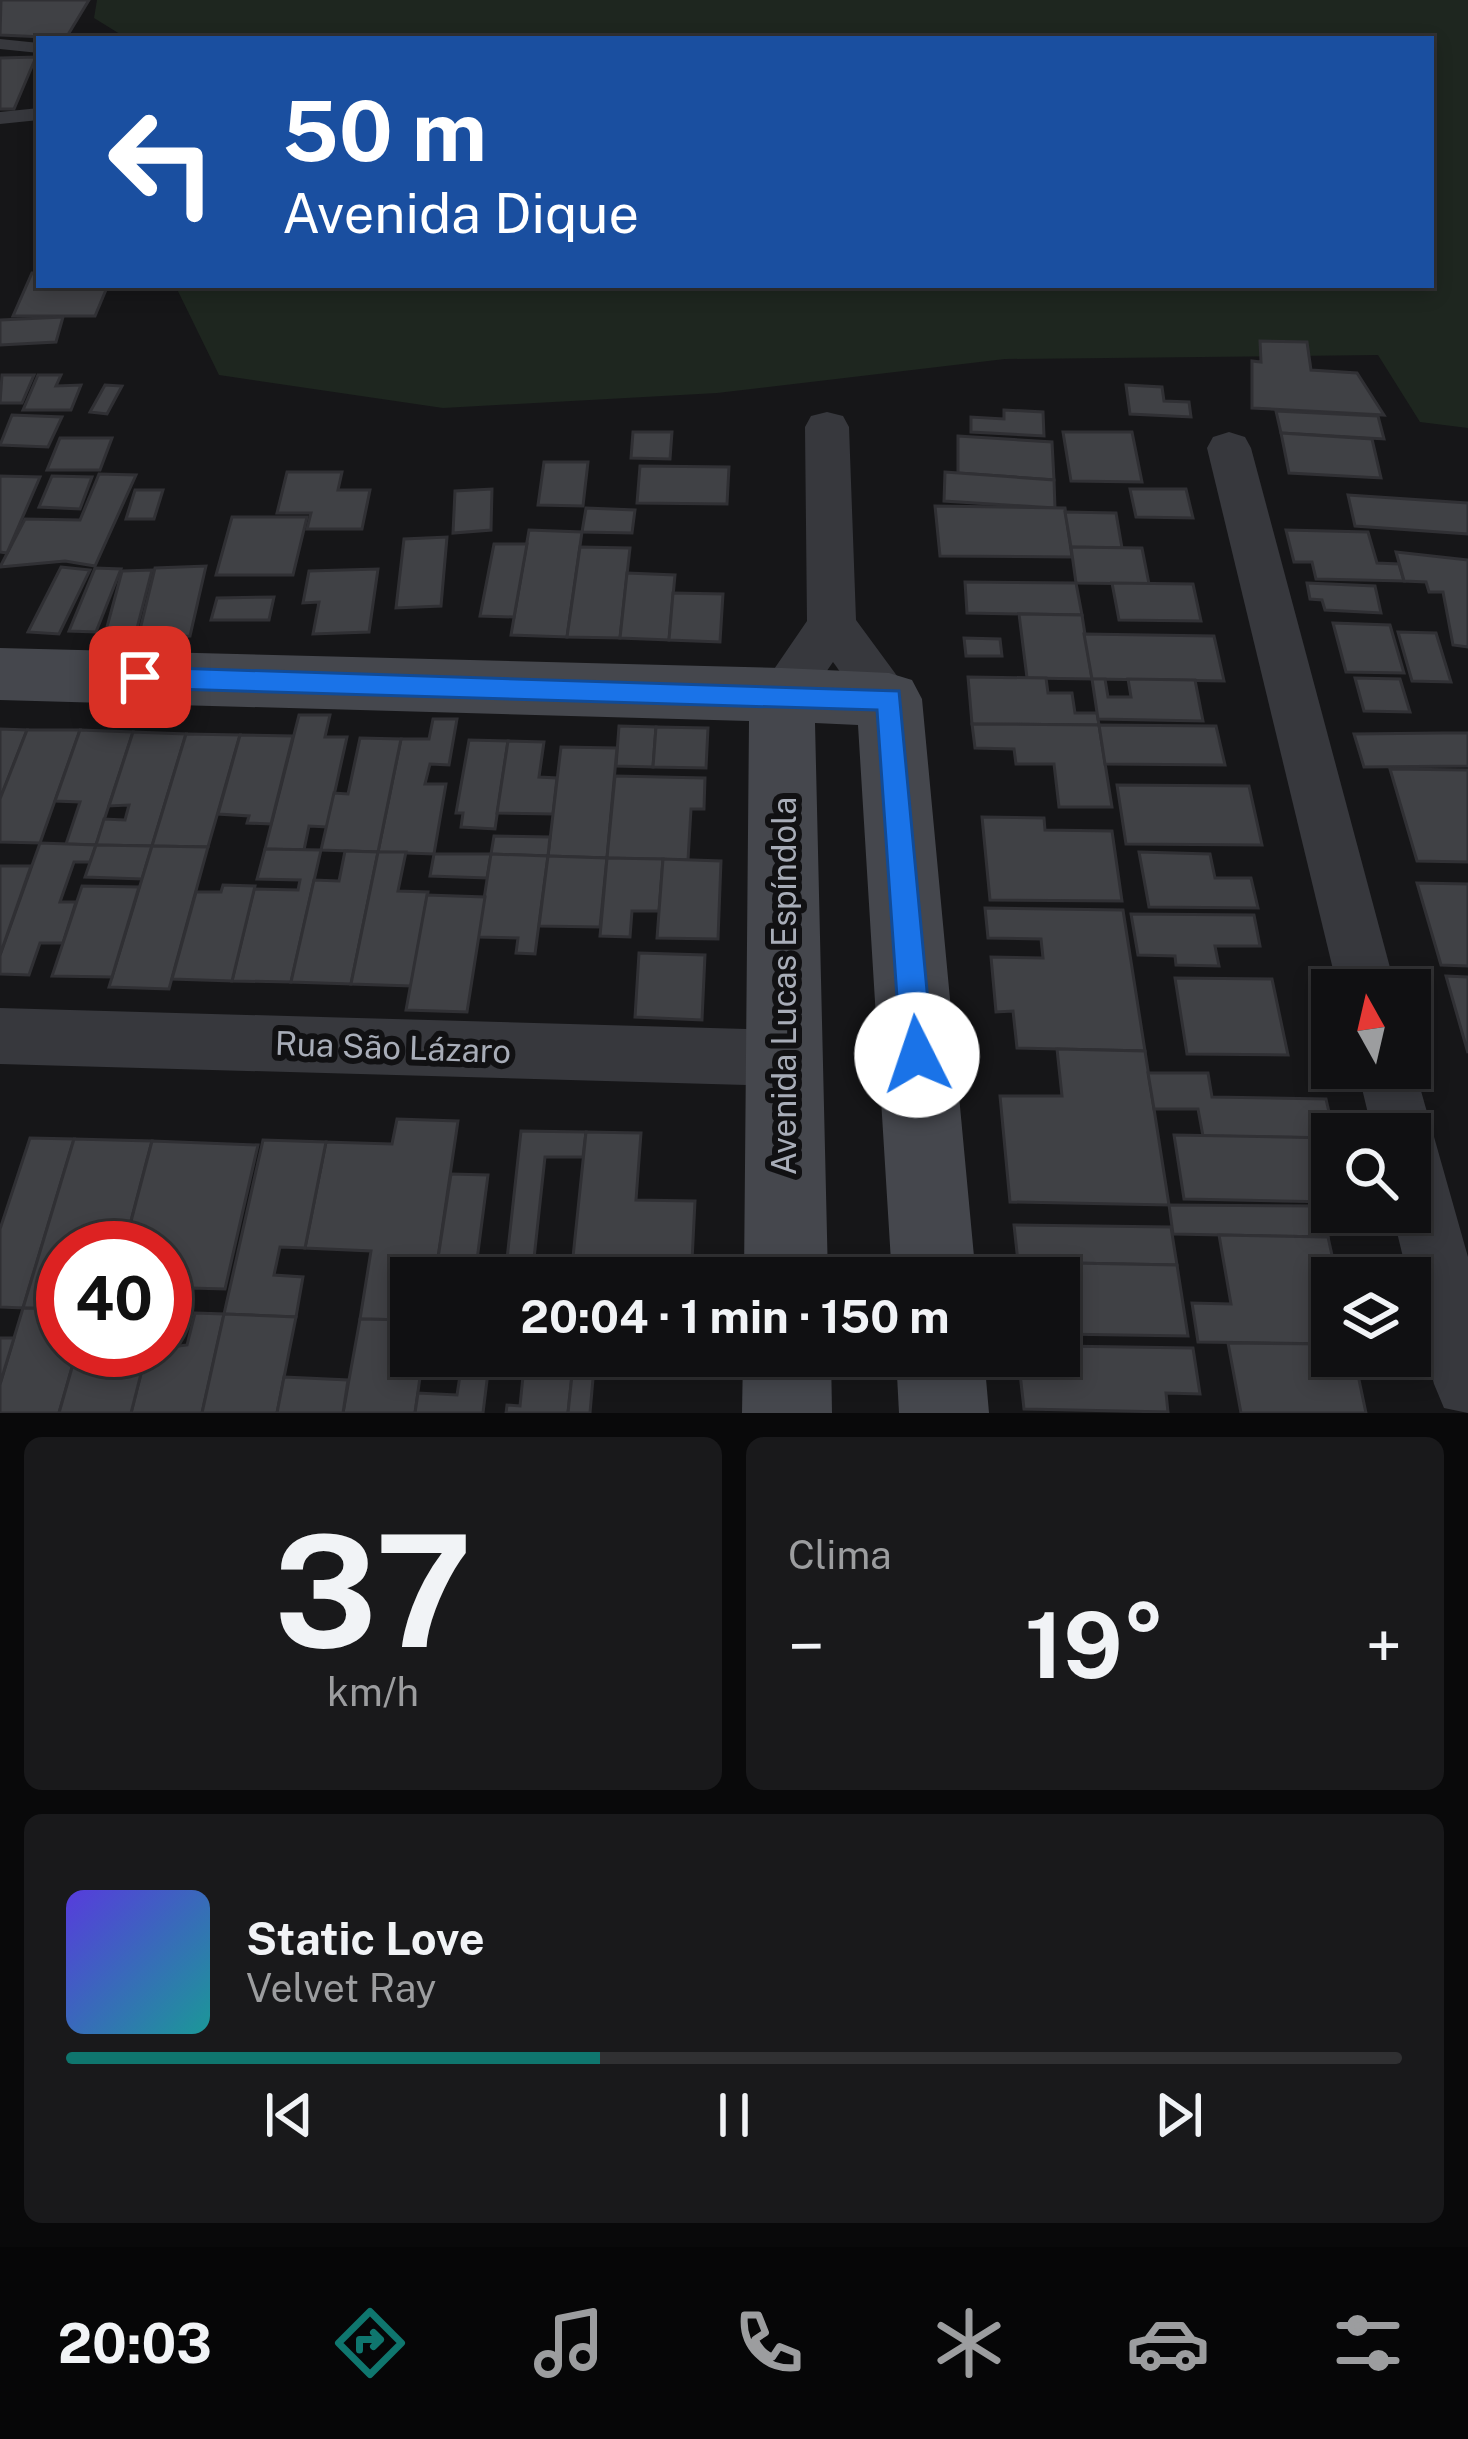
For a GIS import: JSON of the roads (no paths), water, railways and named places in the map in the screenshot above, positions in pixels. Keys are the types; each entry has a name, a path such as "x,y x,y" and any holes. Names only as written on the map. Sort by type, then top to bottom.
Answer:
{"street":[{"path":"826,427 832,625 890,699 932,1257"},
{"path":"1229,448 1362,969"},
{"path":"782,694 832,625"},
{"path":"0,674 890,699"},
{"name":"Avenida Lucas Espíndola","path":"782,694 786,1257"},
{"name":"Rua São Lázaro","path":"0,1036 786,1058"},
{"path":"1430,1233 1468,1384"},
{"path":"787,1377 787,1413"},
{"path":"941,1377 944,1413"}],"lane":[{"path":"0,44 36,48"},
{"path":"0,118 36,114"}]}
